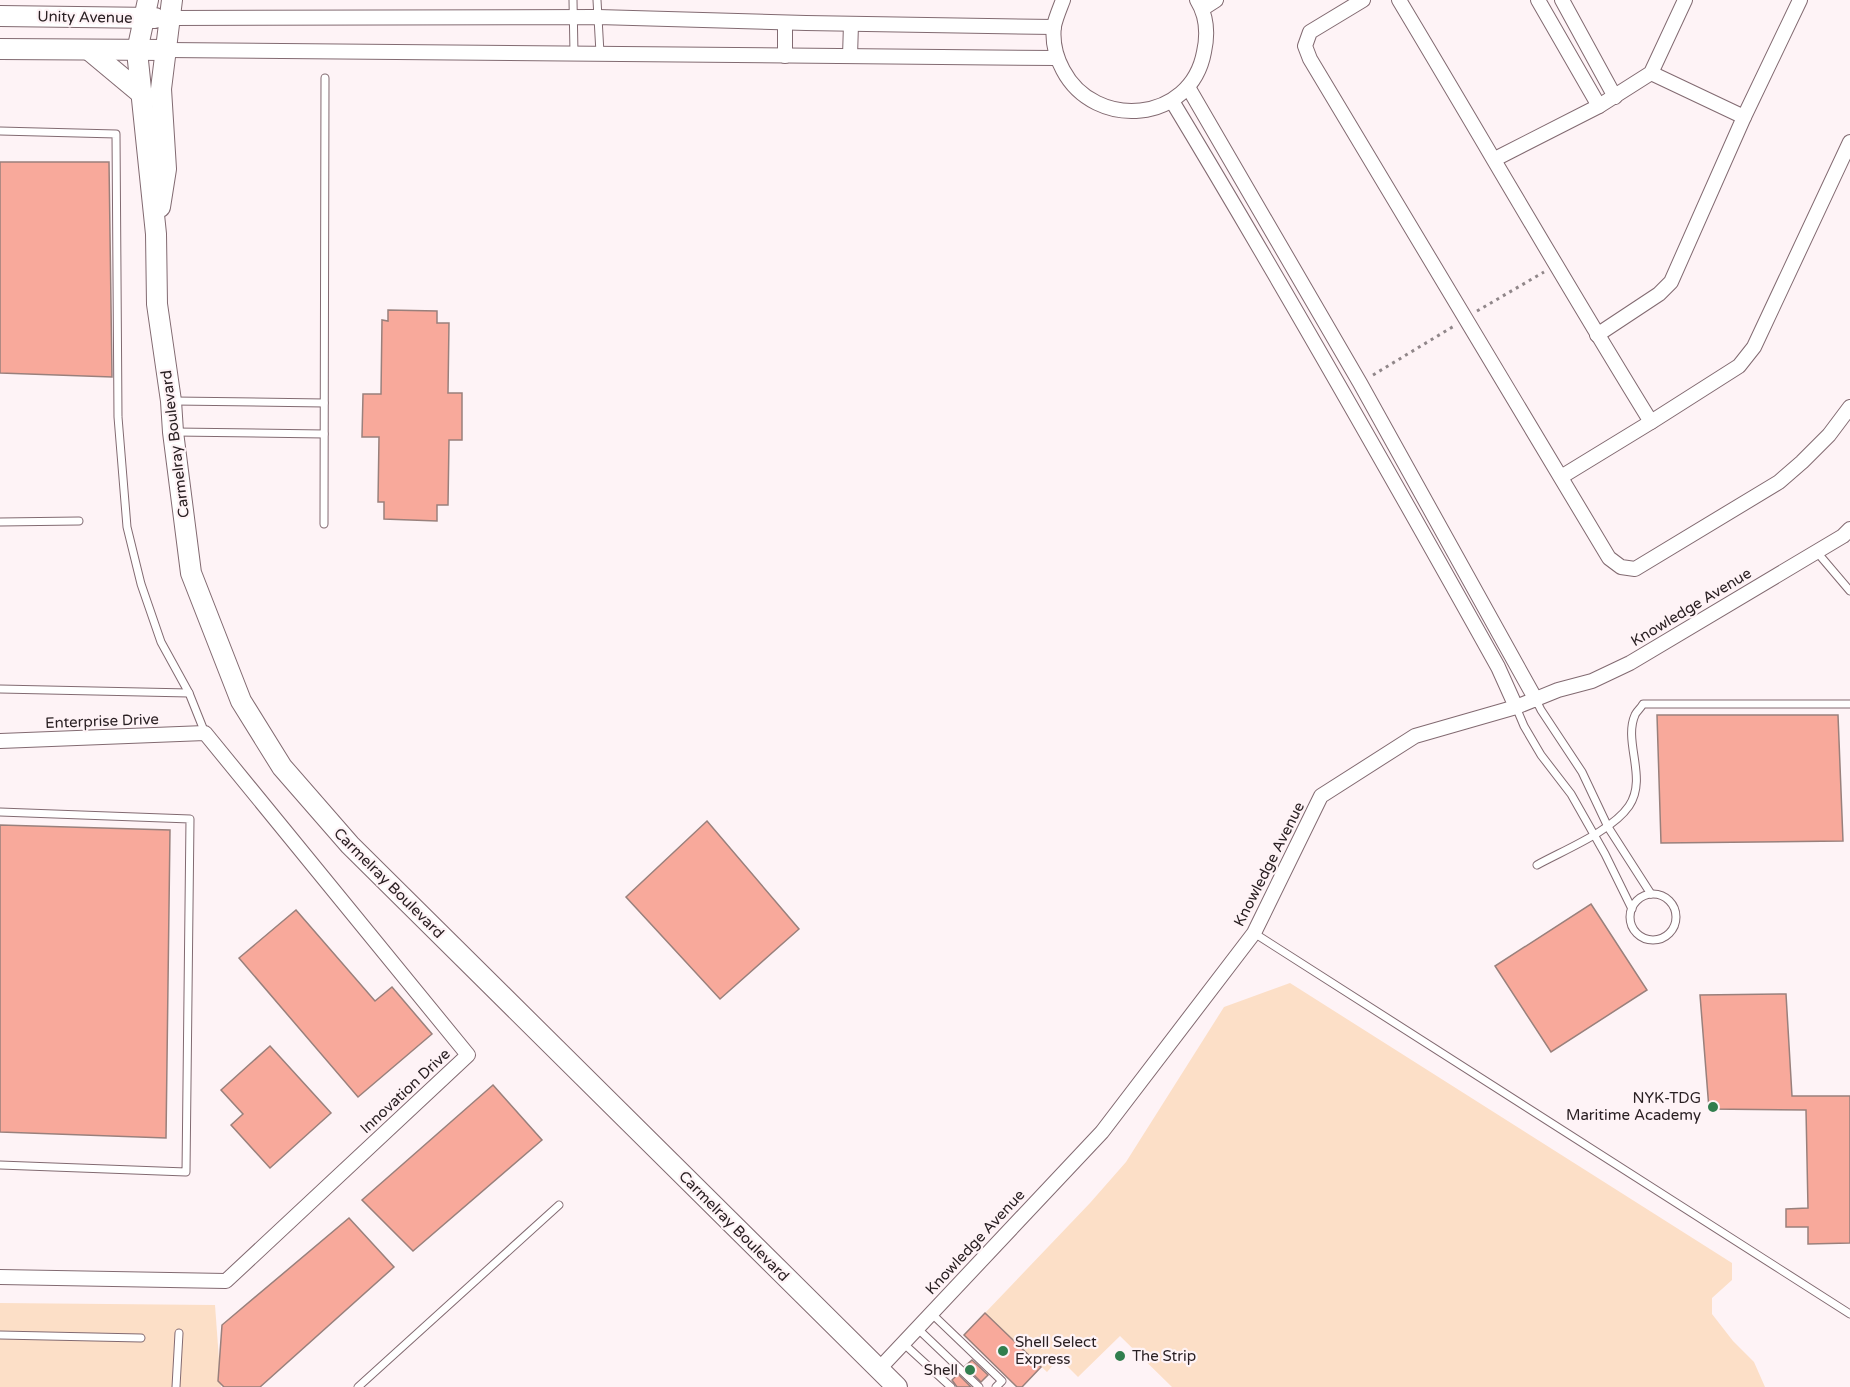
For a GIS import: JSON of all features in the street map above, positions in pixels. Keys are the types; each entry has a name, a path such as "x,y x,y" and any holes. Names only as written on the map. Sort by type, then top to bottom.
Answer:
{"street":[{"path":"1063,0 1054,27 1057,58 1070,83 1091,102 1118,111 1146,111 1172,101 1188,87 1202,64 1208,36 1199,4 1216,0"},
{"path":"1363,0 1310,32 1305,46 1310,59 1609,558 1621,567 1635,569 1779,482 1830,435 1850,407"},
{"path":"1399,0 1651,422"},
{"path":"1538,0 1599,106"},
{"path":"1562,0 1615,97"},
{"path":"1597,335 1659,294 1671,282 1744,117 1800,0"},
{"path":"1495,159 1599,106 1651,73 1679,4"},
{"name":"Carmelray Boulevard","path":"146,9 137,51 156,234 157,304 191,573 241,701 282,767 350,845 897,1387"},
{"path":"171,9 1054,27"},
{"name":"Unity Avenue","path":"0,16 171,9"},
{"name":"Carmelray Boulevard","path":"156,234 166,169 161,89 171,9"},
{"path":"784,23 785,56"},
{"path":"850,56 851,24"},
{"path":"0,49 574,52 1057,58"},
{"path":"89,50 143,95"},
{"path":"1651,73 1744,117"},
{"path":"1188,87 1360,383 1536,700"},
{"path":"1172,101 1344,392 1498,667 1516,707"},
{"path":"1561,477 1739,366 1754,347 1850,142"},
{"name":"Knowledge Avenue","path":"879,1369 1102,1132 1254,933 1322,796 1415,736 1516,707 1558,690 1592,681 1630,663 1816,551 1848,536"},
{"name":"Enterprise Drive","path":"0,741 205,733"},
{"name":"Innovation Drive","path":"0,1277 226,1281 468,1055 205,733"}],"lane":[{"path":"573,0 574,52"},
{"path":"597,0 600,53"},
{"path":"324,524 325,78"},
{"path":"0,131 116,134 118,417 126,527 141,584 161,642 189,693 205,733"},
{"path":"171,401 324,403"},
{"path":"173,432 324,434"},
{"path":"0,522 79,521"},
{"path":"1816,551 1850,591"},
{"path":"0,689 189,693"},
{"path":"1536,700 1540,710 1582,772 1608,827 1651,894"},
{"path":"1537,865 1608,827 1629,806 1637,787 1633,732 1635,716 1643,704 1850,704"},
{"path":"1516,707 1541,756 1571,794 1594,834 1632,909 1632,924 1642,936 1657,940 1671,932 1677,918 1676,910 1666,898 1651,894 1639,898 1632,909"},
{"path":"0,812 190,819 186,1172 0,1165"},
{"path":"1254,933 1850,1314"},
{"path":"358,1387 559,1205"},
{"path":"931,1313 1002,1381 996,1387"},
{"path":"917,1328 979,1387"},
{"path":"176,1387 179,1334"},
{"path":"0,1335 141,1338"},
{"path":"903,1343 951,1387"}],"path":[{"path":"1360,383 1556,265"}],"shaded area":[{"path":"1290,983 1732,1263 1732,1280 1712,1298 1712,1314 1733,1341 1754,1362 1765,1387 1172,1387 1120,1336 1078,1377 1059,1358 1047,1372 985,1313 1126,1162 1224,1007"},
{"path":"0,1303 215,1305 221,1387 0,1387"}],"building":[{"path":"0,162 109,162 112,377 0,373"},
{"path":"388,310 437,311 437,323 449,323 448,393 462,393 462,440 449,440 448,505 437,505 437,521 384,519 384,502 378,502 379,437 362,437 363,394 381,394 382,320 388,321"},
{"path":"1657,715 1838,715 1843,841 1661,843"},
{"path":"707,821 799,929 720,999 626,897"},
{"path":"0,825 170,830 166,1138 0,1132"},
{"path":"1591,904 1647,990 1551,1052 1495,966"},
{"path":"296,910 375,1001 392,987 432,1034 358,1097 239,958"},
{"path":"1786,994 1792,1096 1850,1096 1850,1243 1808,1244 1808,1227 1786,1227 1786,1209 1808,1208 1806,1110 1709,1109 1700,995"},
{"path":"270,1046 331,1113 270,1168 231,1125 243,1114 221,1090"},
{"path":"493,1085 542,1140 413,1251 362,1200"},
{"path":"349,1218 394,1267 260,1387 224,1387 218,1381 222,1325"},
{"name":"Shell Select Express","path":"985,1313 1041,1367 1022,1387 1017,1387 964,1335"},
{"path":"972,1360 988,1375 981,1382 965,1366"},
{"path":"958,1374 971,1387 957,1387 952,1380"}],"place":[{"name":"NYK-TDG Maritime Academy","path":"1713,1107"},
{"name":"Shell Select Express","path":"1003,1351"},
{"name":"The Strip","path":"1120,1356"},
{"name":"Shell","path":"970,1370"}]}
